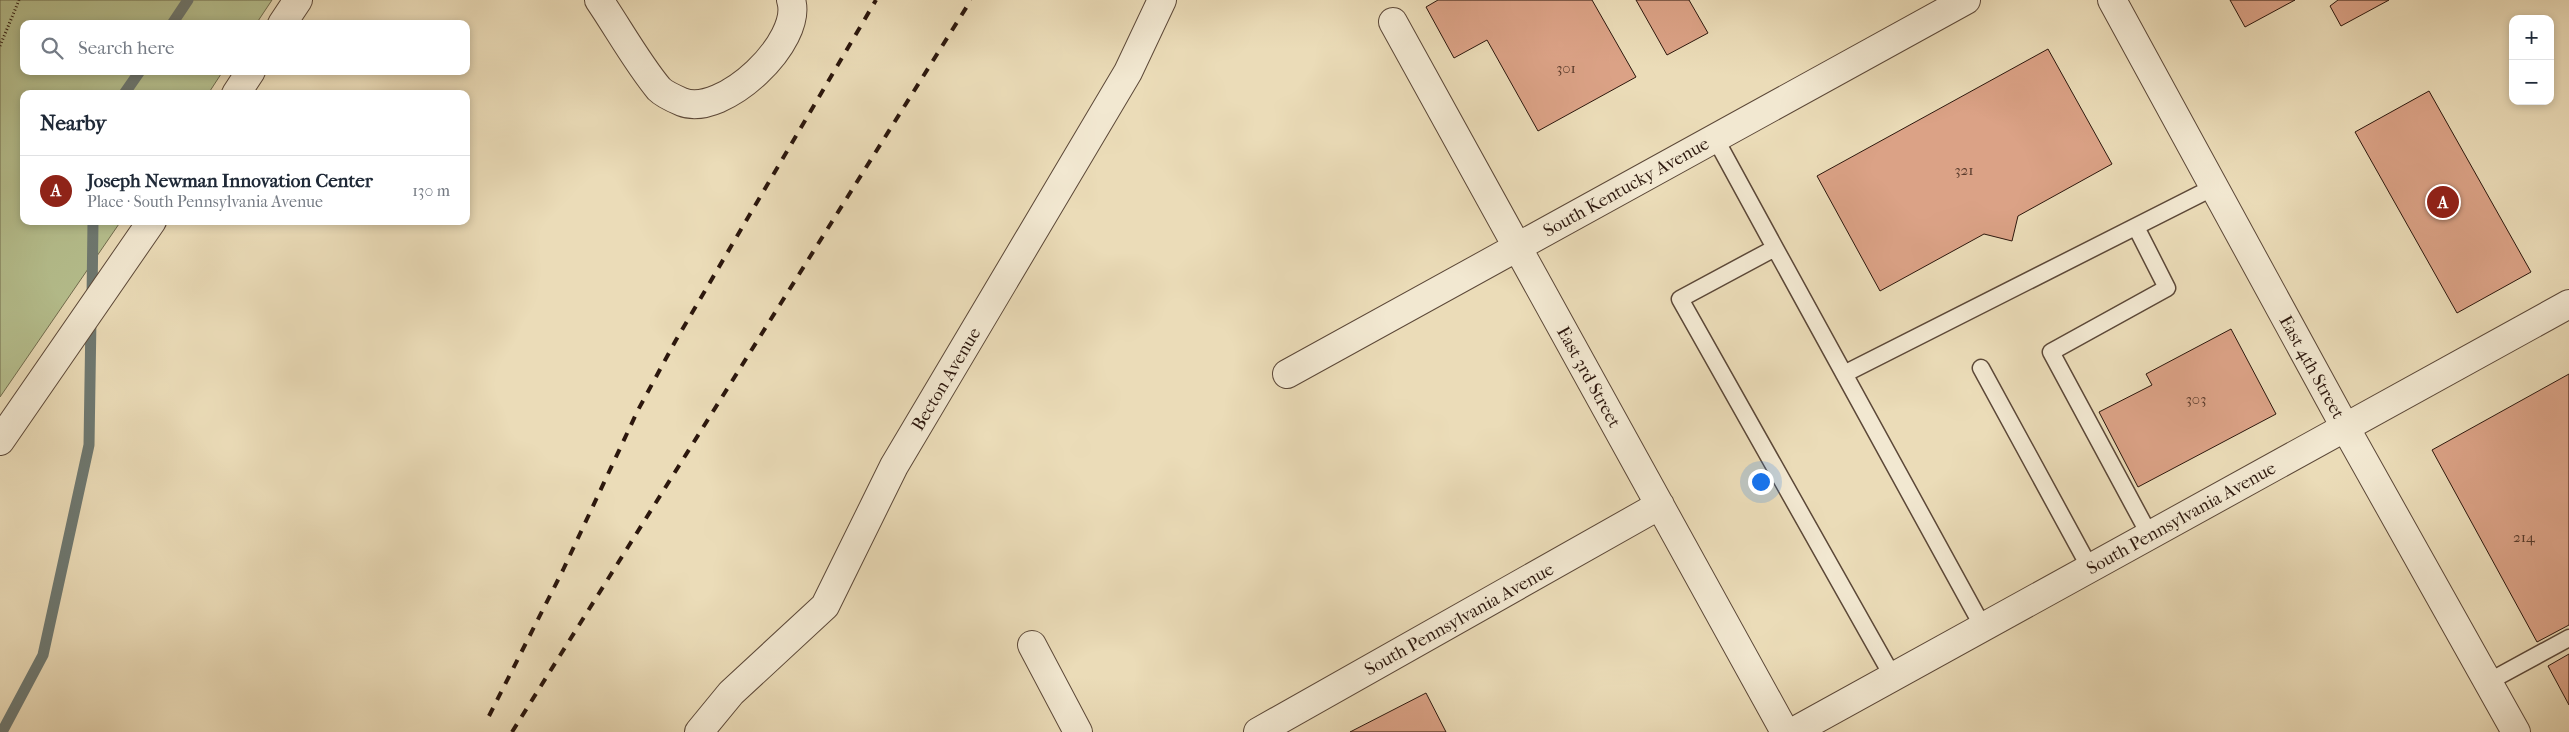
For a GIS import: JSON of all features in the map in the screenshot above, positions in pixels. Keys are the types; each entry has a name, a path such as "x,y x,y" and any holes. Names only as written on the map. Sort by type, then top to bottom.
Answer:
{"street":[{"path":"285,20 298,0"},
{"path":"599,0 660,90 684,103 711,102 739,87 764,65 781,43 794,10 791,0"},
{"name":"Becton Avenue","path":"699,732 731,693 825,606 894,466 1128,72 1162,0"},
{"name":"South Kentucky Avenue","path":"1287,374 1966,0"},
{"name":"East 4th Street","path":"2112,0 2345,427 2516,732"},
{"name":"East 3rd Street","path":"1393,22 1516,248 1785,732"},
{"path":"239,90 248,75"},
{"path":"0,441 149,225"},
{"name":"South Pennsylvania Avenue","path":"1793,732 2569,304"},
{"name":"South Pennsylvania Avenue","path":"1258,732 1660,505"},
{"path":"1032,645 1078,732"}],"lane":[{"path":"1715,138 1983,627"},
{"path":"1844,374 2214,187"},
{"path":"2136,226 2167,288 2051,352 2149,534"},
{"path":"1775,248 1680,299 1893,677"},
{"path":"1981,368 2090,568"},
{"path":"2488,682 2569,638"}],"path":[{"path":"0,46 19,0"}],"green space":[{"path":"0,0 272,0 259,20 20,20 20,75 220,75 211,90 20,90 20,225 118,225 0,397"}],"building":[{"path":"1438,0 1592,0 1636,77 1538,131 1487,40 1454,58 1426,7"},
{"path":"1636,0 1689,0 1708,33 1667,55"},
{"path":"2230,0 2295,0 2245,27"},
{"path":"2338,0 2389,0 2341,26 2330,6"},
{"path":"2048,49 2112,164 2018,216 2012,241 1984,234 1880,291 1817,176"},
{"path":"2429,91 2531,272 2457,313 2355,132"},
{"path":"2231,329 2276,414 2138,487 2099,412 2152,385 2146,374"},
{"path":"2569,374 2569,625 2537,642 2432,450"},
{"path":"2569,654 2569,705 2548,666"},
{"path":"1426,693 1446,732 1350,732"}],"waterway":[{"path":"175,20 188,0"},
{"path":"127,90 137,75"},
{"path":"92,299 93,225"},
{"path":"2,732 43,655 89,445 91,318"}],"railway":[{"path":"489,716 563,570 638,410 676,340 876,0"},
{"path":"512,732 971,0"}],"place":[{"name":"Joseph Newman Innovation Center","path":"2443,202"}]}
